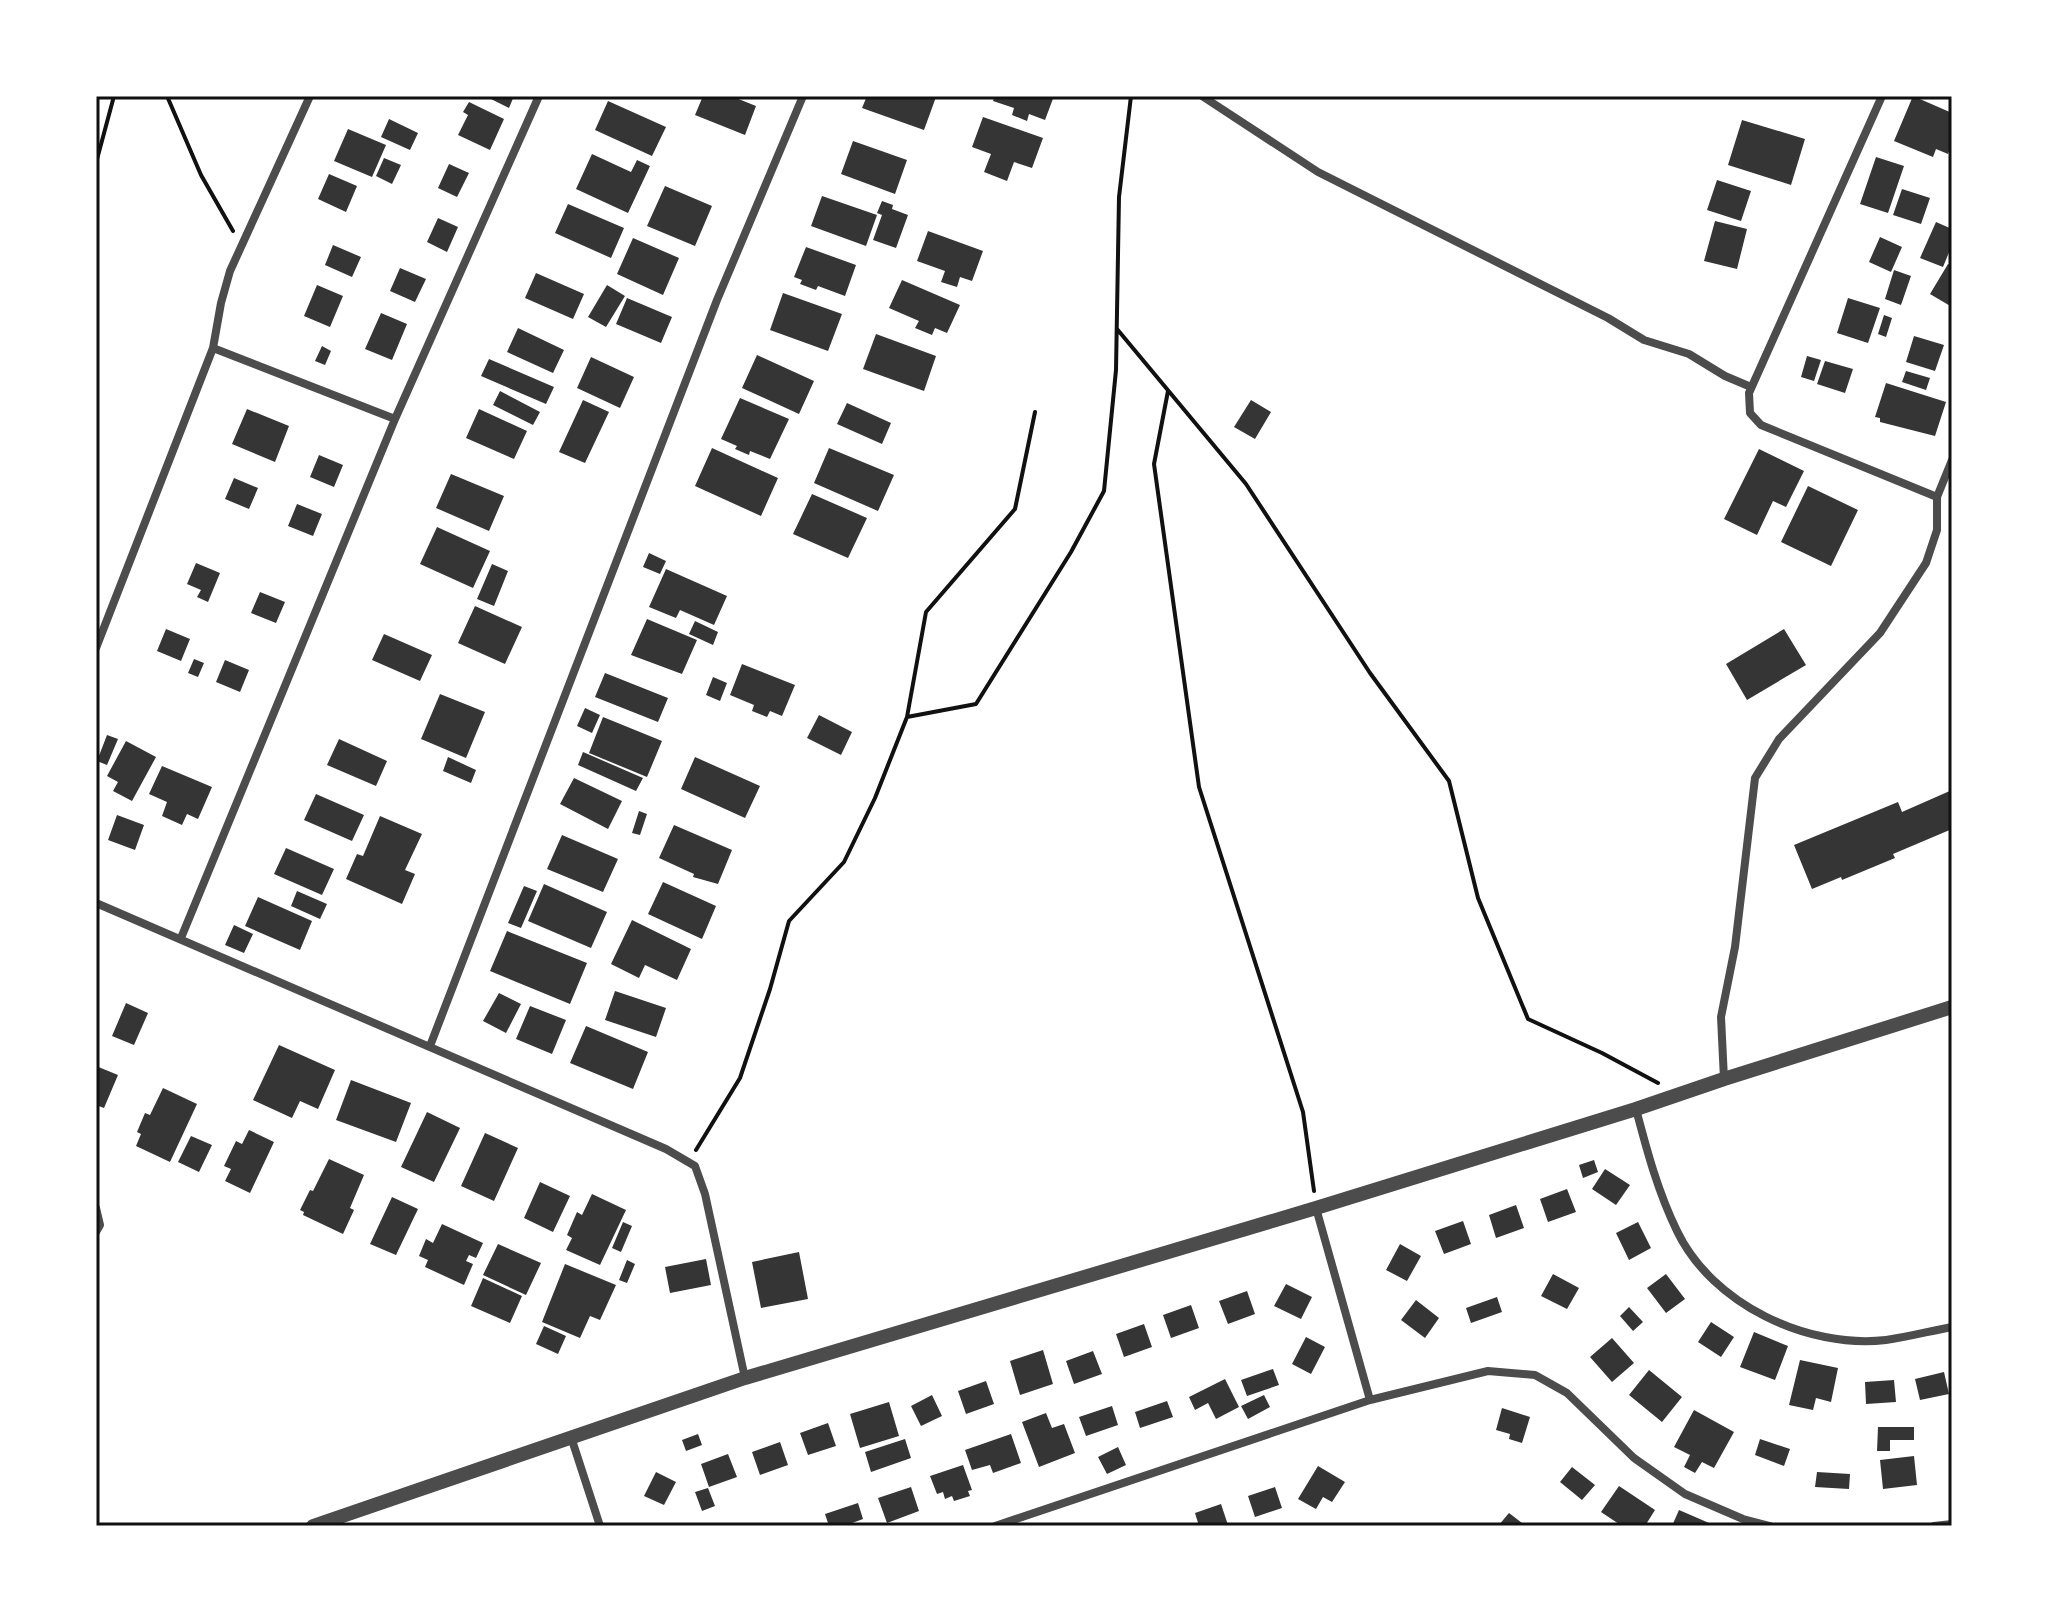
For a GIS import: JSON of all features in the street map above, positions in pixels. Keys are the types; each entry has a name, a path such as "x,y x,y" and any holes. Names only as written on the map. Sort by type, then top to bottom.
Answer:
{"street":[{"path":"96,648 213,348 230,271 310,96"},
{"path":"181,938 395,419 539,96"},
{"path":"430,1046 717,300 803,96"},
{"path":"1202,96 1318,172 1608,318 1644,340 1689,354 1725,376 1751,387"},
{"path":"1882,96 1751,387 1750,413 1761,425 1937,497"},
{"path":"213,348 395,419"},
{"path":"1724,1079 1721,1017 1735,947 1755,778 1779,739 1880,633 1926,563 1937,530 1937,497 1952,460"},
{"path":"96,903 666,1149 695,1166 705,1194 745,1378"},
{"path":"313,1526 745,1378 1316,1208 1952,1007"},
{"path":"1636,1109 1652,1169 1677,1233 1706,1273 1747,1308 1780,1324 1834,1340 1884,1340 1952,1327"},
{"path":"96,1208 100,1225 96,1232"},
{"path":"1316,1208 1370,1400"},
{"path":"995,1526 1012,1523 1370,1400 1488,1371 1535,1375 1567,1393 1634,1458 1685,1494 1743,1519 1770,1526"},
{"path":"571,1437 600,1526"},
{"path":"1934,1526 1952,1524"}],"path":[{"path":"96,163 114,96"},
{"path":"167,96 201,175 242,247"},
{"path":"907,717 976,704 1071,552 1104,491 1116,370 1119,197 1131,96"},
{"path":"1117,329 1246,484 1370,673 1449,781 1478,898 1528,1019 1602,1053 1679,1095"},
{"path":"1168,391 1154,464 1199,787 1303,1112 1316,1208"},
{"path":"689,1162 740,1078 789,921 844,862 875,798 907,717 926,612 1015,509 1035,412"}],"building":[{"path":"514,96 509,108 489,98"},
{"path":"703,96 731,96 756,106 745,135 695,115"},
{"path":"867,96 936,97 924,130 862,108"},
{"path":"995,96 1054,96 1045,120 1029,114 1027,121 1012,115 1014,108 993,101"},
{"path":"1913,96 1952,113 1952,143 1948,154 1936,149 1933,157 1894,141"},
{"path":"608,101 666,127 652,156 595,130"},
{"path":"469,102 504,119 490,150 458,135 468,115 463,112"},
{"path":"983,117 1043,138 1032,168 1014,162 1007,181 984,172 991,154 972,147"},
{"path":"389,119 418,133 410,150 381,137"},
{"path":"1742,120 1805,139 1791,185 1728,165"},
{"path":"348,129 386,145 372,177 334,161"},
{"path":"853,141 907,160 895,194 841,174"},
{"path":"592,154 631,172 637,160 650,166 628,213 576,189"},
{"path":"1876,157 1904,166 1888,213 1860,204"},
{"path":"384,158 401,165 392,184 376,176"},
{"path":"449,164 469,173 457,197 438,188"},
{"path":"329,174 357,186 346,212 318,199"},
{"path":"1717,180 1751,191 1741,221 1707,210"},
{"path":"665,186 712,206 695,246 647,226"},
{"path":"1902,189 1930,198 1921,224 1893,215"},
{"path":"822,196 877,215 866,246 811,226"},
{"path":"882,201 908,215 896,248 873,240 882,215 877,213"},
{"path":"568,204 624,228 611,258 555,233"},
{"path":"438,218 458,227 447,252 427,242"},
{"path":"1715,221 1747,229 1737,269 1704,261"},
{"path":"1936,222 1952,229 1952,245 1943,267 1920,258"},
{"path":"928,231 983,251 972,281 960,277 957,287 941,282 945,271 917,261"},
{"path":"1880,237 1902,247 1891,272 1869,262"},
{"path":"633,238 679,258 663,295 617,274"},
{"path":"333,245 361,257 352,277 325,265"},
{"path":"806,247 856,265 845,296 818,286 816,290 800,284 802,280 794,277"},
{"path":"1948,264 1952,266 1952,307 1930,294"},
{"path":"400,268 426,279 415,302 390,291"},
{"path":"1894,270 1911,276 1901,305 1885,299"},
{"path":"536,273 584,294 573,319 525,298"},
{"path":"902,280 960,305 947,333 935,328 932,335 915,328 919,321 889,308"},
{"path":"317,285 343,296 330,327 304,316"},
{"path":"607,285 625,296 606,327 588,317"},
{"path":"783,293 842,314 828,351 770,330"},
{"path":"627,298 672,317 661,343 616,324"},
{"path":"1848,298 1880,308 1868,343 1837,333"},
{"path":"381,313 407,324 392,360 365,349"},
{"path":"1884,315 1892,318 1886,337 1878,334"},
{"path":"518,328 564,350 553,373 507,352"},
{"path":"876,334 936,356 924,391 863,369"},
{"path":"1914,336 1944,345 1935,371 1906,362"},
{"path":"322,346 331,351 325,365 315,361"},
{"path":"757,355 814,381 799,414 742,388"},
{"path":"1807,356 1821,360 1814,381 1801,377"},
{"path":"591,357 634,377 620,408 577,388"},
{"path":"489,359 554,387 546,404 481,376"},
{"path":"1825,361 1853,369 1845,393 1817,384"},
{"path":"1906,371 1930,378 1926,390 1902,382"},
{"path":"1886,383 1946,402 1935,436 1880,422 1880,418 1875,417"},
{"path":"500,391 540,412 533,425 493,405"},
{"path":"740,398 789,419 770,459 750,451 749,455 721,439"},
{"path":"583,400 609,412 585,463 559,452"},
{"path":"1251,400 1271,412 1255,439 1234,427"},
{"path":"847,403 891,423 882,444 837,424"},
{"path":"247,409 289,426 275,462 232,444"},
{"path":"479,409 527,431 514,459 466,438"},
{"path":"712,448 778,478 761,516 695,486"},
{"path":"829,448 894,475 878,511 814,483"},
{"path":"1759,449 1804,471 1786,507 1773,501 1757,535 1724,519"},
{"path":"319,455 343,465 334,487 310,477"},
{"path":"451,474 504,496 489,531 436,508"},
{"path":"234,478 258,488 249,509 225,499"},
{"path":"1808,486 1858,510 1831,566 1781,542"},
{"path":"812,494 867,518 848,558 793,534"},
{"path":"297,504 322,514 313,536 288,526"},
{"path":"437,527 490,551 473,588 420,564"},
{"path":"649,553 666,561 660,574 643,567"},
{"path":"196,563 220,573 208,602 197,597 201,590 187,584"},
{"path":"492,564 508,571 494,606 477,599"},
{"path":"666,569 727,596 714,625 680,610 676,618 649,607"},
{"path":"260,592 285,602 276,623 251,613"},
{"path":"475,606 522,627 505,664 458,643"},
{"path":"647,619 697,640 682,674 631,655"},
{"path":"695,621 718,632 713,645 689,634"},
{"path":"166,629 190,639 181,661 157,651"},
{"path":"1784,629 1806,665 1747,700 1726,664"},
{"path":"384,634 432,655 420,681 372,660"},
{"path":"194,659 204,663 198,677 188,673"},
{"path":"225,660 249,670 240,692 216,682"},
{"path":"742,664 795,685 782,716 770,711 767,717 752,711 754,705 730,695"},
{"path":"605,673 668,698 658,722 595,697"},
{"path":"713,677 727,683 720,701 706,695"},
{"path":"440,694 485,712 466,758 421,739"},
{"path":"585,708 600,715 592,733 577,726"},
{"path":"819,715 852,732 841,755 807,738"},
{"path":"603,717 662,741 647,777 589,753"},
{"path":"107,735 118,739 107,765 97,761"},
{"path":"339,739 387,761 376,786 327,765"},
{"path":"126,741 156,757 132,801 113,791 118,782 107,776"},
{"path":"583,752 643,778 636,791 578,765"},
{"path":"448,757 476,770 471,783 443,771"},
{"path":"695,757 760,786 745,818 681,789"},
{"path":"162,766 212,787 198,819 187,814 182,825 162,816 167,802 149,794"},
{"path":"574,778 622,801 608,829 560,804"},
{"path":"1952,790 1952,829 1893,854 1895,858 1812,889 1794,845 1898,802 1902,812"},
{"path":"316,794 364,815 352,841 304,820"},
{"path":"639,811 647,814 640,835 632,833"},
{"path":"117,815 144,825 135,850 108,840"},
{"path":"380,816 422,834 405,870 415,874 402,904 346,879 357,854 363,856"},
{"path":"674,825 732,850 718,884 693,877 694,874 659,858"},
{"path":"562,835 618,859 603,892 547,869"},
{"path":"286,848 334,869 322,895 274,874"},
{"path":"663,882 716,906 702,939 648,914"},
{"path":"544,884 607,912 591,948 528,921"},
{"path":"524,886 537,891 521,928 508,923"},
{"path":"297,891 327,904 320,919 291,906"},
{"path":"258,897 312,921 300,950 245,926"},
{"path":"632,920 691,949 677,980 645,965 639,978 611,964"},
{"path":"234,925 253,934 244,953 225,945"},
{"path":"507,931 587,963 570,1004 490,971"},
{"path":"615,991 666,1008 656,1037 605,1020"},
{"path":"499,993 521,1004 506,1033 483,1021"},
{"path":"126,1003 148,1013 134,1045 112,1036"},
{"path":"530,1006 566,1020 552,1054 516,1039"},
{"path":"586,1026 648,1052 633,1089 570,1063"},
{"path":"279,1045 335,1070 318,1109 300,1101 292,1118 253,1100"},
{"path":"96,1066 118,1075 104,1108 96,1105"},
{"path":"351,1080 411,1103 396,1142 336,1120"},
{"path":"163,1088 197,1104 170,1162 136,1146 141,1134 137,1132 145,1113 150,1115"},
{"path":"427,1112 460,1128 434,1182 401,1167"},
{"path":"249,1130 274,1142 250,1193 225,1181 231,1169 224,1166 236,1141 242,1144"},
{"path":"485,1133 518,1148 494,1201 461,1186"},
{"path":"191,1136 212,1145 199,1172 178,1162"},
{"path":"329,1159 364,1175 343,1234 303,1215 304,1212 300,1210"},
{"path":"1594,1160 1598,1172 1583,1178 1579,1165"},
{"path":"1605,1169 1630,1185 1616,1205 1592,1189"},
{"path":"540,1182 570,1196 553,1232 524,1218"},
{"path":"1567,1189 1576,1212 1548,1222 1540,1199"},
{"path":"592,1194 626,1210 600,1265 566,1250 572,1238 567,1235 577,1212 582,1215"},
{"path":"392,1197 418,1209 396,1255 370,1244"},
{"path":"1516,1205 1524,1228 1496,1238 1489,1215"},
{"path":"1463,1221 1471,1244 1444,1254 1435,1231"},
{"path":"623,1222 632,1226 621,1252 612,1248"},
{"path":"1638,1222 1651,1248 1629,1260 1616,1233"},
{"path":"442,1224 483,1243 476,1258 469,1255 466,1261 473,1264 464,1285 425,1267 428,1260 419,1256 426,1239 433,1243"},
{"path":"498,1244 541,1263 526,1295 483,1275"},
{"path":"1400,1244 1421,1256 1407,1281 1386,1270"},
{"path":"799,1252 808,1299 761,1308 752,1262"},
{"path":"706,1259 711,1285 670,1293 665,1267"},
{"path":"627,1260 635,1264 627,1283 619,1280"},
{"path":"565,1264 616,1285 600,1320 590,1316 580,1338 542,1322"},
{"path":"1553,1274 1579,1288 1567,1309 1541,1296"},
{"path":"1666,1274 1685,1299 1666,1313 1647,1288"},
{"path":"483,1278 522,1296 510,1323 471,1306"},
{"path":"1286,1284 1312,1297 1301,1319 1274,1306"},
{"path":"1247,1291 1255,1314 1228,1324 1219,1301"},
{"path":"1497,1297 1502,1312 1471,1323 1466,1308"},
{"path":"1416,1300 1439,1318 1425,1338 1401,1320"},
{"path":"1191,1305 1199,1328 1171,1338 1163,1315"},
{"path":"1629,1307 1643,1322 1633,1331 1620,1316"},
{"path":"1711,1322 1734,1337 1721,1357 1698,1342"},
{"path":"1144,1324 1152,1347 1124,1357 1116,1334"},
{"path":"544,1326 566,1336 558,1354 536,1344"},
{"path":"1754,1332 1788,1346 1775,1380 1740,1367"},
{"path":"1306,1337 1325,1347 1311,1374 1292,1364"},
{"path":"1612,1338 1634,1363 1612,1382 1590,1357"},
{"path":"1043,1350 1053,1384 1020,1395 1010,1361"},
{"path":"1093,1351 1102,1374 1074,1384 1066,1361"},
{"path":"1800,1360 1838,1368 1831,1402 1816,1398 1813,1410 1789,1405"},
{"path":"1273,1369 1279,1385 1247,1396 1241,1380"},
{"path":"1649,1370 1682,1397 1662,1422 1629,1395"},
{"path":"1944,1372 1949,1394 1920,1400 1915,1379"},
{"path":"1225,1379 1239,1407 1216,1419 1208,1403 1195,1410 1189,1397"},
{"path":"1894,1380 1896,1402 1866,1404 1865,1382"},
{"path":"986,1381 994,1404 966,1414 958,1391"},
{"path":"932,1395 942,1416 921,1426 911,1406"},
{"path":"1264,1395 1270,1407 1248,1419 1241,1406"},
{"path":"1167,1401 1173,1417 1140,1428 1135,1412"},
{"path":"889,1402 899,1436 860,1448 850,1414"},
{"path":"1112,1406 1118,1425 1086,1436 1079,1417"},
{"path":"1502,1408 1530,1417 1522,1443 1509,1439 1510,1434 1496,1430"},
{"path":"1694,1410 1734,1432 1714,1468 1702,1462 1695,1473 1684,1467 1690,1455 1674,1447"},
{"path":"1046,1413 1052,1428 1064,1424 1075,1453 1039,1467 1022,1422"},
{"path":"828,1423 836,1446 808,1455 800,1433"},
{"path":"1878,1427 1914,1427 1914,1440 1890,1440 1890,1451 1877,1451"},
{"path":"698,1434 702,1445 686,1451 682,1440"},
{"path":"1011,1434 1021,1463 993,1473 990,1465 972,1470 965,1450"},
{"path":"905,1439 911,1458 871,1472 865,1452"},
{"path":"1760,1439 1790,1449 1784,1466 1755,1455"},
{"path":"780,1442 788,1465 760,1475 752,1452"},
{"path":"1118,1447 1126,1465 1107,1474 1098,1457"},
{"path":"728,1454 737,1477 709,1487 701,1464"},
{"path":"1914,1456 1917,1485 1883,1489 1880,1460"},
{"path":"963,1465 972,1490 968,1491 970,1496 954,1501 952,1496 945,1499 943,1492 937,1494 930,1476"},
{"path":"1318,1466 1345,1482 1332,1502 1323,1497 1316,1509 1298,1499"},
{"path":"1572,1467 1595,1485 1582,1500 1560,1482"},
{"path":"656,1472 676,1482 664,1505 644,1496"},
{"path":"1817,1472 1850,1474 1849,1489 1815,1487"},
{"path":"1619,1486 1655,1510 1645,1526 1622,1526 1601,1512"},
{"path":"911,1487 919,1511 887,1523 878,1498"},
{"path":"1275,1487 1282,1508 1255,1517 1248,1496"},
{"path":"708,1488 715,1506 702,1511 695,1492"},
{"path":"858,1503 863,1519 844,1526 829,1526 825,1514"},
{"path":"1221,1504 1228,1525 1199,1526 1195,1513"},
{"path":"1679,1510 1716,1526 1672,1526"},
{"path":"1509,1513 1526,1526 1498,1526"}]}
